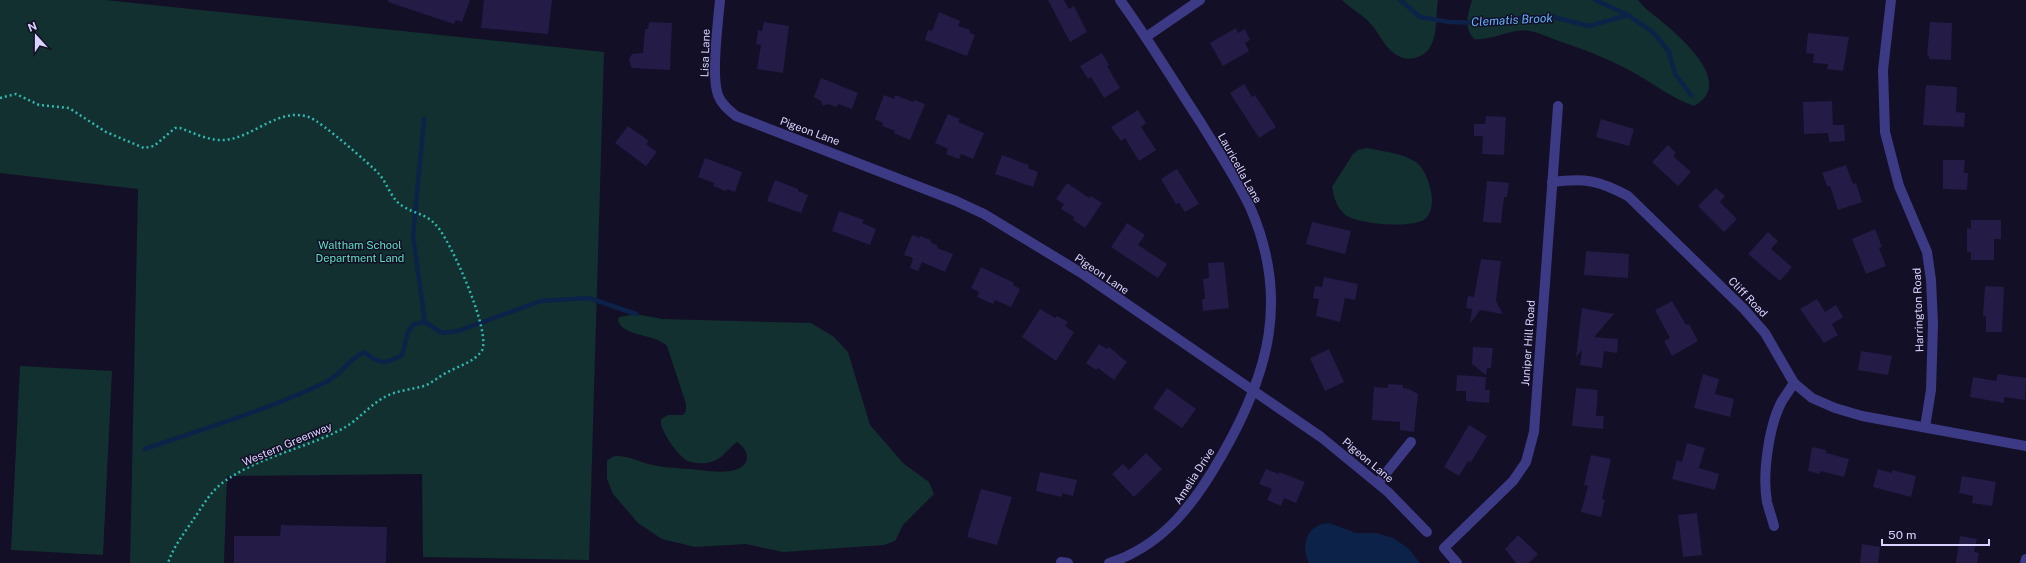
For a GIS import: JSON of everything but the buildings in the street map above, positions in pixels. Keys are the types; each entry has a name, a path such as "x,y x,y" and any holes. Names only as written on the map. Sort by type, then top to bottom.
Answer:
{"street":[{"name":"Lisa Lane","path":"720,0 715,78 718,96 724,104"},
{"name":"Lauricella Lane","path":"1120,0 1146,37 1234,176 1250,208 1262,241 1271,278 1269,343 1254,392"},
{"path":"1146,37 1200,0"},
{"name":"Harrington Road","path":"1891,0 1883,70 1885,132 1899,186 1927,252 1931,280 1933,324 1931,390 1924,427"},
{"name":"Pigeon Lane","path":"724,104 736,116 884,172 984,214 1083,274 1321,437 1378,483 1427,532"},
{"name":"Juniper Hill Road","path":"1457,563 1444,548 1513,481 1526,462 1534,432 1558,106"},
{"name":"Cliff Road","path":"1552,182 1589,179 1610,186 1628,196 1744,309 1765,333 1794,383 1812,398 1834,408 1862,416 1924,427"},
{"path":"1774,526 1767,501 1766,481 1770,442 1775,419 1782,401 1794,383"},
{"name":"Amelia Drive","path":"1109,563 1126,558 1148,545 1166,531 1188,509 1215,468 1254,392"},
{"path":"1924,427 2026,446"},
{"path":"1378,483 1411,442"},
{"path":"2025,563 2026,559"}],"path":[{"name":"Western Greenway","path":"0,98 16,94 39,105 69,108 106,132 144,148 154,146 175,128 180,128 210,139 224,140 241,136 284,116 300,114 314,119 380,175 396,202 404,208 424,214 437,226 462,272 482,327 485,339 484,349 474,359 426,385 391,394 374,403 342,430 244,470 224,482 205,502 172,551 168,563"}],"green space":[{"name":"Waltham School Department Land","path":"0,0 105,0 604,52 589,560 423,557 422,474 227,476 224,563 130,563 138,189 0,173"},
{"path":"1342,0 1438,0 1435,34 1429,49 1423,55 1415,58 1410,59 1400,57 1391,51 1367,20"},
{"path":"1472,0 1638,0 1645,8 1682,40 1695,54 1705,68 1709,82 1706,95 1694,106 1672,96 1610,60 1530,31 1515,31 1488,38 1474,39 1468,30 1467,25"},
{"path":"1366,148 1405,156 1416,162 1425,173 1431,189 1432,206 1425,219 1409,224 1398,225 1374,223 1347,216 1338,207 1332,187 1353,154 1358,150"},
{"path":"636,314 662,319 811,323 834,337 848,352 870,425 904,464 929,482 934,494 903,525 895,541 884,545 783,552 746,544 695,547 662,539 638,523 613,494 607,479 607,461 610,458 614,456 622,456 662,467 723,472 740,468 745,464 747,455 744,448 737,442 715,461 695,463 682,457 674,447 663,429 661,419 668,415 683,415 686,411 686,404 667,346 655,339 627,330 618,321 619,317"},
{"path":"20,366 112,371 103,555 11,550"}],"water":[{"path":"1329,523 1356,533 1376,533 1393,538 1408,548 1420,563 1309,563 1305,549 1307,537 1315,527 1321,524"}],"waterway":[{"name":"Clematis Brook","path":"1400,0 1420,17 1449,22 1482,23 1515,18 1553,17 1589,26 1628,15 1654,33 1669,52 1675,74 1691,95"},
{"name":"Clematis Brook","path":"1595,0 1628,15"},
{"path":"424,119 413,236 425,322"},
{"path":"145,449 237,418 304,392 332,379 364,352 374,359 382,362 396,358 402,355 408,332 414,324 425,322 442,333 458,331 541,301 589,298 636,314"}]}
